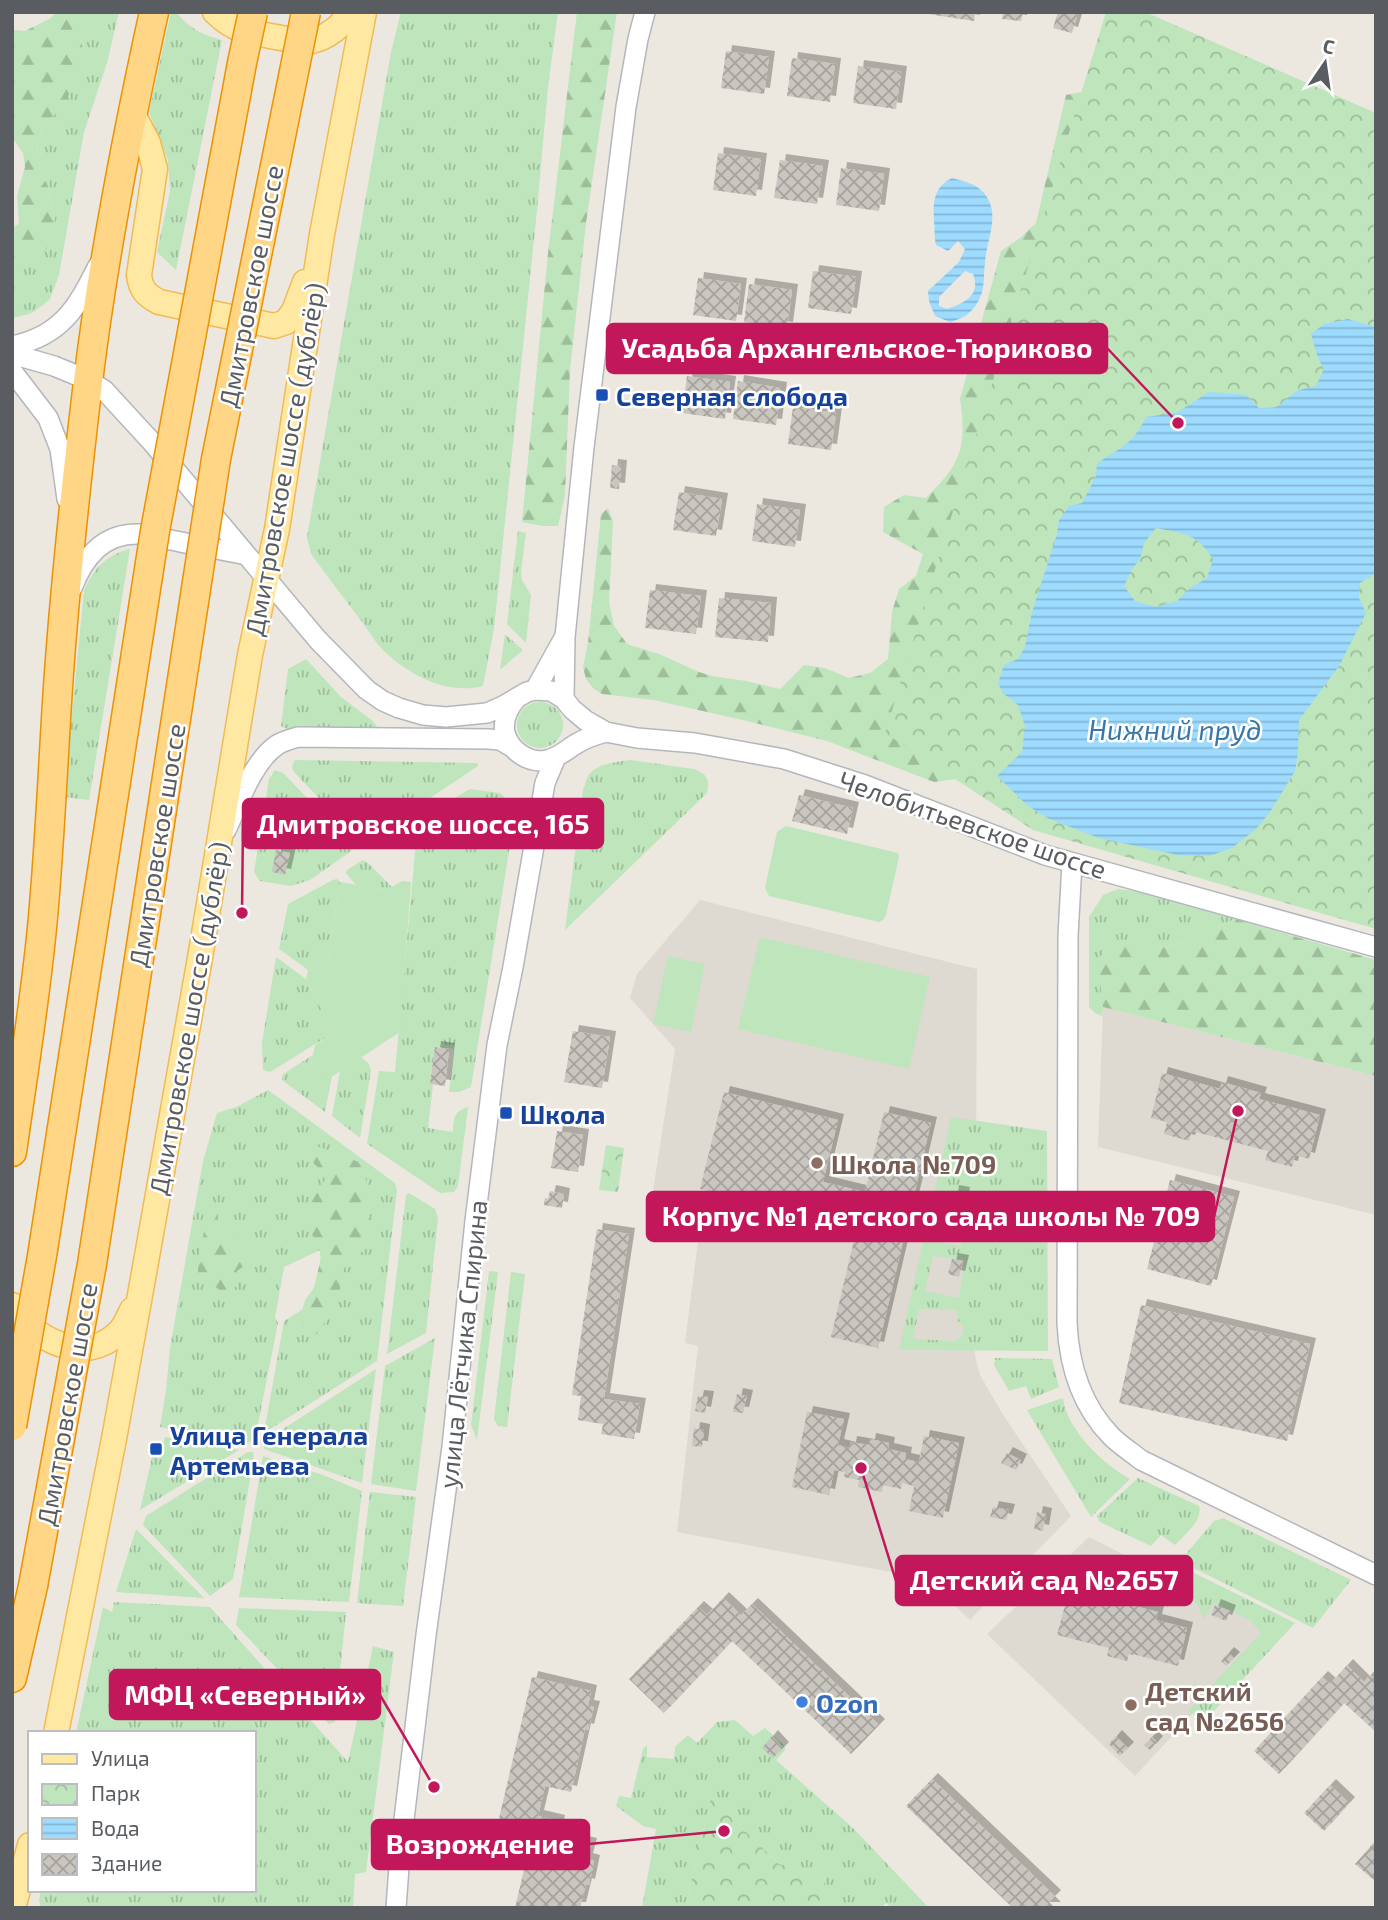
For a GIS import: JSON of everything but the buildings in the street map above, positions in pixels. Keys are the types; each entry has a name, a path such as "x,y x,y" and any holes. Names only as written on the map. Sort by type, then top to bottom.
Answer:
{"highway":[{"path":"12,1152 38,970 58,684 88,380 106,250 154,12"},
{"name":"Дмитровское шоссе","path":"12,1426 42,1256 155,531 253,12"},
{"name":"Дмитровское шоссе","path":"12,1678 33,1586 92,1264 216,459 306,12"}],"main road":[{"path":"215,12 226,22 242,29 309,42 323,38 337,29 350,12"},
{"name":"Дмитровское шоссе (дублёр)","path":"56,1731 144,1273 250,655 276,530 321,234 364,12"},
{"path":"132,111 148,143 155,169 139,275 140,286 146,295 159,302 274,326 286,322 294,311 321,234"},
{"path":"12,1305 23,1321 52,1342 66,1346 96,1345 118,1334 125,1324 144,1273"},
{"path":"13,1908 28,1852"},
{"path":"24,1908 28,1881"}],"street":[{"path":"561,753 573,739 576,727 568,704 565,637 584,447 626,107 645,12"},
{"path":"12,346 50,333 71,313 106,250"},
{"path":"12,354 54,366 104,390 350,673 383,701 423,715 446,717 487,713 528,693"},
{"path":"12,371 48,418 60,449 72,533"},
{"path":"65,608 79,571 93,552 106,541 119,536 140,534 246,555"},
{"path":"512,747 506,734 505,719 510,706 528,693 565,637"},
{"name":"Челобитьевское шоссе","path":"528,693 551,691 585,720 606,732 637,738 695,743 785,759 864,785 1045,855 1376,947"},
{"path":"217,850 254,771 267,753 279,744 298,737 500,740 529,759 547,760 590,737 606,732"},
{"name":"улица Лётчика Спирина","path":"396,1908 400,1853 452,1447 497,1045 545,783 561,753"},
{"path":"529,759 545,783"},
{"path":"1072,863 1068,936 1067,1313 1068,1346 1078,1385 1093,1414 1112,1438 1141,1460 1376,1575"}],"shaded area":[{"name":"Школа №709","path":"700,900 977,969 975,1356 980,1375 1002,1413 1071,1516 970,1620 928,1579 677,1532 698,1346 685,1343 699,1233 650,1210 675,1049 630,998 637,974"},
{"path":"1103,1007 1376,1076 1376,1215 1098,1147"},
{"name":"Детский сад №2656","path":"1089,1537 1271,1629 1135,1776 987,1634"}],"green space":[{"path":"56,12 87,12 81,37 83,51 75,81 63,107 42,127 38,142 40,171 48,187 55,219 53,234 37,261 12,266 12,228 19,224 17,196 25,167 23,153 12,137 12,30 25,31 51,18"},
{"path":"87,12 119,12 107,63 84,132 59,275 50,299 30,314 12,318 12,266 55,219 48,187 40,171 38,142 42,127 62,107 83,51 81,37"},
{"path":"171,12 176,12 196,30 222,40 176,270 157,252 170,191 168,160 149,112"},
{"path":"401,12 558,12 548,87 494,629 483,686 470,688 431,682 386,653 311,554 307,537 391,52"},
{"path":"577,12 617,12 586,223 570,370 565,495 558,526 543,526 522,522 548,253"},
{"path":"1106,12 1145,12 1376,113 1376,929 1033,830 885,733"},
{"path":"1087,91 987,775 934,782 827,741 654,700 602,694 593,688 586,679 583,667 588,643 601,514 608,508 613,521 609,602 614,626 627,644 712,676 780,689 804,665 825,668 849,678 870,673 888,659 892,612 899,589 916,576 923,554 883,532 884,507 904,495 926,498 947,475 959,454 963,430 960,399 1001,251 1036,223 1066,95"},
{"path":"518,531 526,533 521,572 522,580 531,595 526,643 507,624"},
{"path":"130,549 89,800 64,797 84,590 107,559"},
{"path":"505,634 523,650 500,670"},
{"path":"306,659 341,697 373,721 379,730 290,730 281,726 288,669"},
{"path":"540,702 556,709 563,725 556,741 540,748 524,741 517,725 524,709"},
{"path":"295,760 478,763 478,766 364,842 359,840 293,771"},
{"path":"630,760 694,769 706,778 707,793 565,930 583,790 587,779 590,773 599,767"},
{"path":"275,770 283,773 353,845 350,852 310,880 291,886 260,881 254,872 269,779"},
{"path":"470,789 500,793 516,808 471,1087 459,1092 449,1092 454,1049 435,1047 428,1128 453,1132 455,1116 468,1107 458,1186 454,1192 440,1193 367,1144 379,1071 395,1072 418,820"},
{"path":"786,826 898,853 884,919 879,922 769,896 765,888 777,832"},
{"path":"363,860 392,887 386,890 356,885 346,873"},
{"path":"337,879 340,882 328,960 308,970 279,949 288,904"},
{"path":"402,881 411,882 400,1032 313,1089 307,1084 315,1045 333,1033 306,979 308,970 328,960 340,882 386,890"},
{"path":"1118,889 1142,892 1235,919 1183,942 1148,951 1103,1007 1102,1016 1089,1007 1089,917 1103,895"},
{"path":"1235,919 1376,960 1376,1076 1103,1007 1097,959 1120,939 1148,951 1183,942"},
{"path":"760,937 930,977 909,1069 738,1029"},
{"path":"668,956 705,964 691,1032 653,1024"},
{"path":"276,957 306,979 333,1033 270,1072 263,1070 262,1043"},
{"path":"313,1055 307,1084 313,1089 332,1076 325,1112 282,1080 283,1074"},
{"path":"361,1057 371,1070 360,1138 332,1116 340,1071"},
{"path":"268,1090 395,1183 397,1190 377,1361 264,1433 284,1321 303,1309 318,1275 320,1250 284,1267 275,1318 278,1323 255,1439 246,1444 160,1427 170,1348 203,1161 217,1113 236,1107"},
{"path":"951,1117 1047,1131 1048,1351 899,1350","holes":["948,1193 963,1193 961,1246 940,1242","933,1256 965,1260 959,1298 925,1291","919,1309 957,1310 958,1321 963,1326 964,1333 955,1341 913,1339"]},
{"path":"312,1144 361,1163 368,1187 369,1215 376,1228 377,1242 352,1258 344,1269 338,1297 328,1308 325,1322 317,1334 304,1328 301,1315 305,1300 314,1288 321,1258 319,1244 310,1232 311,1203 327,1176 306,1156"},
{"path":"606,1145 624,1148 618,1192 599,1190"},
{"path":"409,1193 435,1209 438,1218 426,1333 387,1354 406,1195"},
{"path":"209,1202 218,1212 218,1226 253,1250 248,1263 237,1271 237,1286 224,1293 198,1275 204,1232 203,1209"},
{"path":"489,1271 498,1272 477,1440 471,1425"},
{"path":"511,1272 525,1274 507,1427 498,1426 494,1419"},
{"path":"435,1338 416,1491 371,1484 385,1366"},
{"path":"995,1358 1052,1359 1059,1387 1031,1399 1026,1386 1009,1391 994,1365"},
{"path":"376,1369 362,1483 264,1449 266,1440"},
{"path":"1063,1398 1071,1422 1088,1445 1109,1465 1130,1479 1091,1517 1027,1410"},
{"path":"165,1437 239,1450 140,1510 152,1457 160,1458"},
{"path":"248,1452 253,1452 254,1456 233,1579 210,1596 143,1525 146,1516"},
{"path":"263,1456 362,1491 349,1602 239,1597"},
{"path":"1138,1478 1199,1506 1196,1522 1175,1545 1161,1535 1151,1546 1100,1522 1097,1516"},
{"path":"370,1492 416,1497 403,1606 357,1603"},
{"path":"1223,1518 1351,1580 1313,1628 1180,1561 1214,1521"},
{"path":"136,1529 204,1598 116,1592"},
{"path":"1176,1564 1295,1623 1202,1724 1189,1710 1261,1633 1250,1620 1214,1603 1204,1619 1197,1604 1188,1598 1157,1590"},
{"path":"114,1602 210,1607 348,1762 373,1646 394,1652 366,1872 355,1874 353,1908 41,1908 41,1892 256,1892 256,1731 76,1731 103,1607 112,1612"},
{"path":"239,1608 346,1612 335,1722 329,1724 236,1625"},
{"path":"735,1720 753,1736 765,1728 785,1746 785,1750 776,1760 854,1829 929,1908 892,1908 886,1903 881,1908 819,1908 826,1874 779,1864 711,1798 685,1908 642,1908 656,1829 643,1826 616,1806 619,1796 631,1798 643,1749 647,1745 647,1757 674,1759 675,1747 688,1735 697,1743 717,1722"},
{"path":"711,1798 779,1864 826,1874 819,1908 685,1908"}],"water":[{"path":"952,178 977,187 988,199 992,214 981,294 971,311 950,322 935,316 928,291 959,262 965,249 958,241 948,251 936,245 934,203 938,191","holes":["965,271 973,274 975,287 970,297 947,309 939,306 939,297"]},
{"name":"Нижний пруд","path":"1348,319 1376,327 1376,555 1374,574 1360,583 1359,598 1366,613 1339,666 1299,720 1295,771 1257,828 1232,848 1209,856 1178,855 1099,838 1047,818 1028,806 997,776 1022,752 1025,726 1018,705 1003,693 998,683 1004,665 1018,659 1025,647 1032,612 1059,520 1069,506 1082,503 1096,476 1097,464 1129,442 1146,417 1176,413 1209,392 1246,395 1259,408 1279,405 1296,392 1316,386 1324,369 1311,334 1324,324","holes":["1156,528 1195,539 1213,559 1207,578 1189,589 1177,601 1156,607 1135,601 1124,586 1140,559 1144,543"]}],"place":[{"name":"Северная слобода","path":"602,395"},
{"name":"Усадьба Архангельское-Тюриково","path":"1178,423"},
{"name":"Дмитровское шоссе, 165","path":"242,913"},
{"name":"Корпус №1 детского сада школы № 709","path":"1238,1111"},
{"name":"Школа","path":"506,1113"},
{"name":"Школа №709","path":"817,1163"},
{"name":"Улица Генерала Артемьева","path":"156,1449"},
{"name":"Детский сад №2657","path":"861,1468"},
{"name":"Ozon","path":"802,1702"},
{"name":"Детский сад №2656","path":"1131,1705"},
{"name":"МФЦ «Северный»","path":"434,1787"},
{"name":"Возрождение","path":"724,1831"}]}
